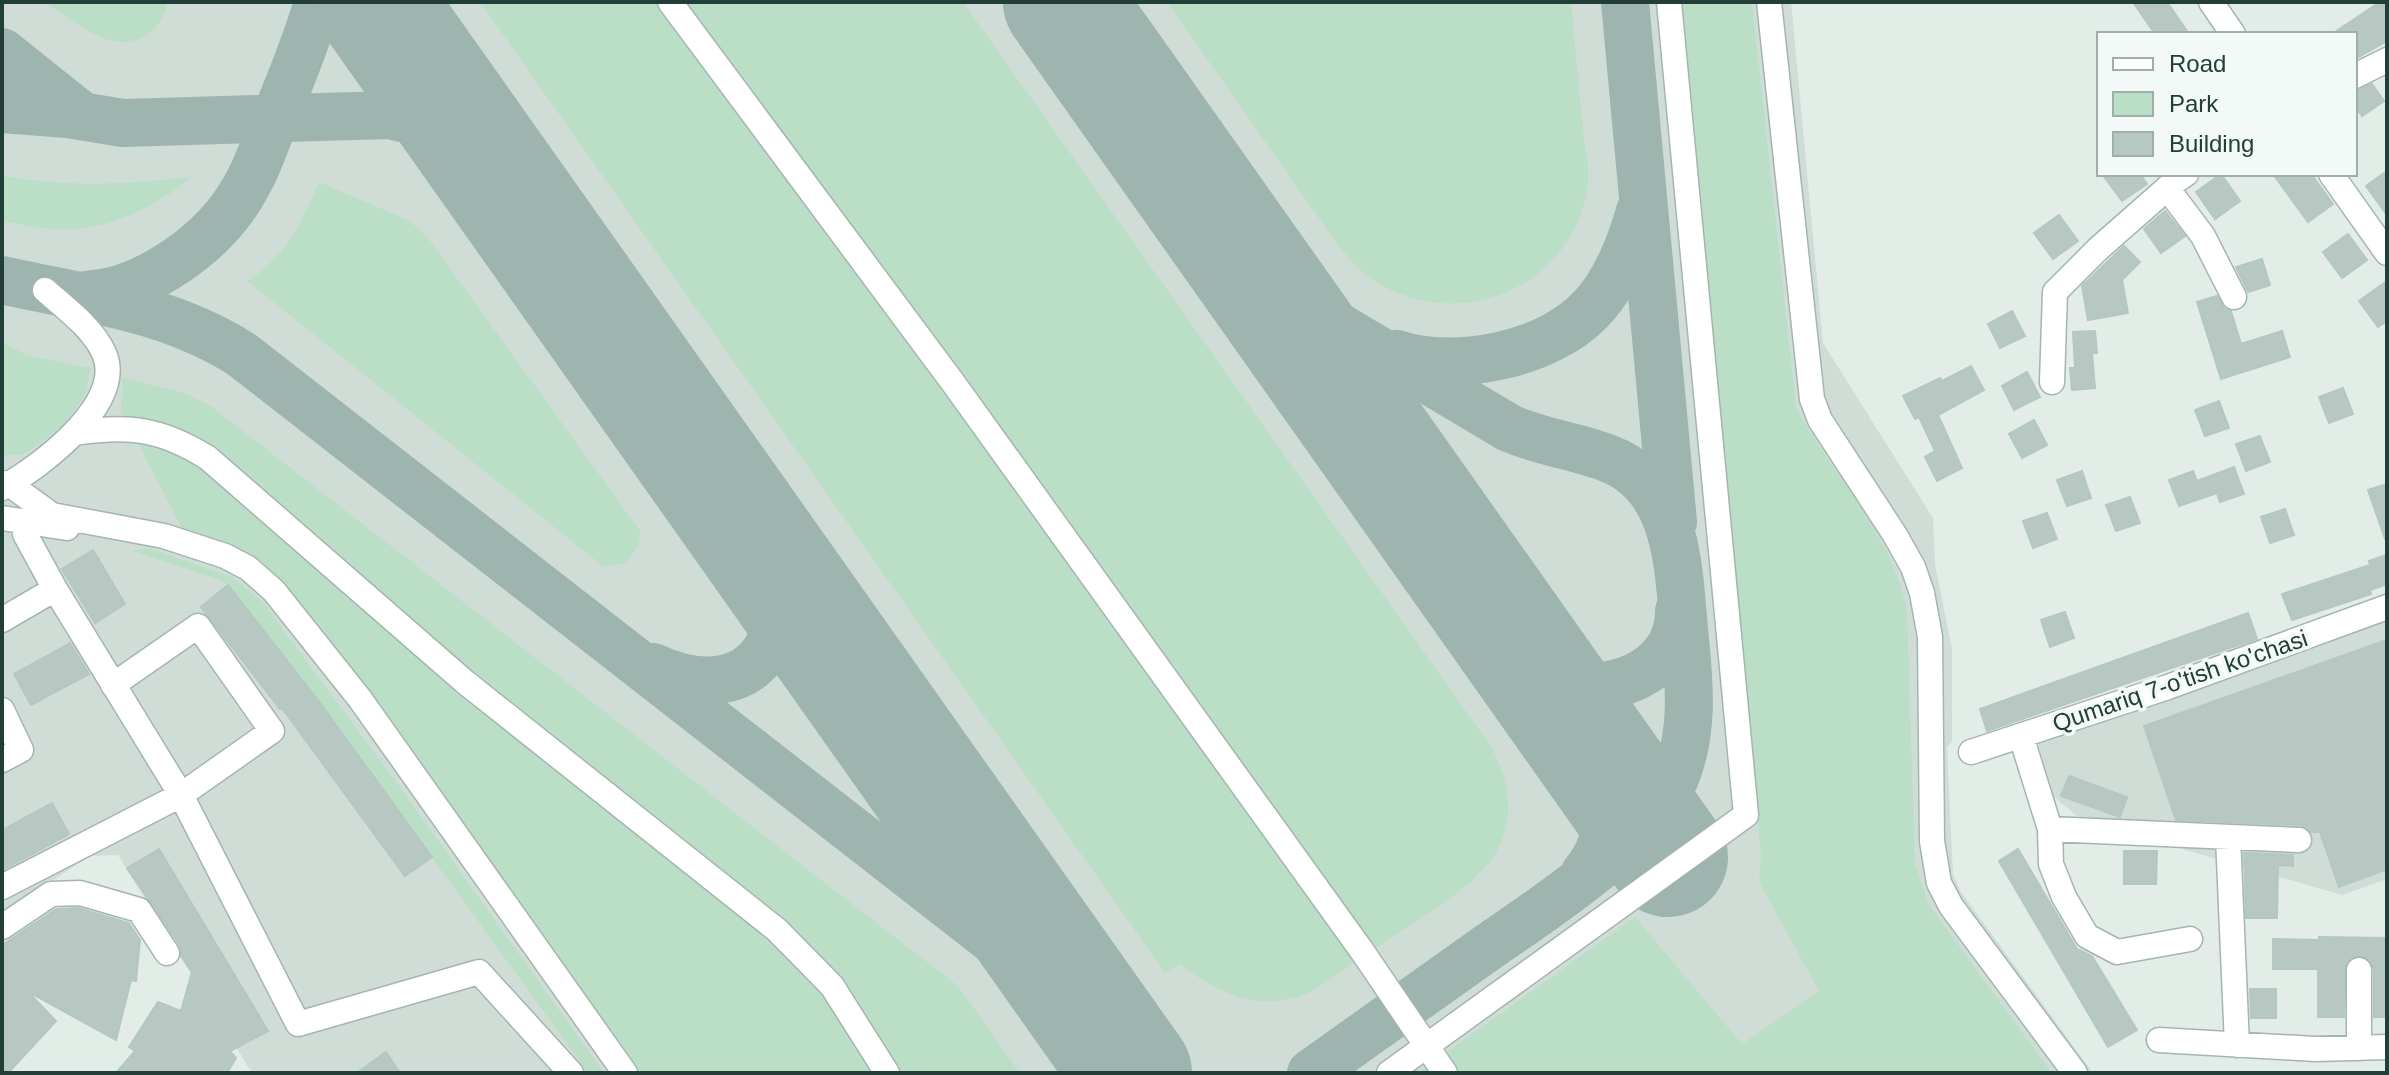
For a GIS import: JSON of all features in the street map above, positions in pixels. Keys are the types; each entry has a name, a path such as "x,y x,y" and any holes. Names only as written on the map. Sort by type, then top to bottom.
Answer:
{"street":[{"path":"670,2 954,384 1362,951 1445,1073"},
{"path":"1389,1073 1746,815 1669,2"},
{"path":"1759,2 1802,401 1810,420 1887,540 1910,581 1917,606 1920,639 1921,840 1926,878 1941,910 2061,1073"},
{"path":"1769,2 1812,399 1827,432 1895,535 1916,575 1924,602 1930,649 1932,841 1936,875 1951,906 2075,1073"},
{"path":"2211,2 2232,32"},
{"path":"2357,75 2387,60"},
{"path":"2332,176 2387,253"},
{"path":"2052,382 2055,292 2098,249 2177,181 2234,297"},
{"path":"45,290 96,338 106,356 109,374 99,399 74,433 4,485 52,515 164,536 225,556 248,568 274,591 351,687 625,1073"},
{"path":"74,433 114,428 152,431 208,458 465,682 777,930 832,986 887,1073"},
{"path":"2,518 162,544 220,564 260,591 326,671 612,1073"},
{"path":"27,522 25,534 55,589 181,795 298,1024 479,972 571,1073"},
{"path":"2,620 55,589"},
{"name":"Qumariq 7-o'tish ko'chasi","path":"1971,752 2168,687 2387,607"},
{"path":"2,887 181,795 272,731 198,626 113,685"},
{"path":"2,710 21,750 2,760"},
{"path":"2021,736 2050,829 2051,864 2064,897 2087,936 2117,952 2190,939"},
{"path":"2050,829 2299,840"},
{"path":"2228,837 2237,1045"},
{"path":"2,927 51,894 80,893 139,910 167,953"},
{"path":"2359,970 2359,1048"},
{"path":"2159,1040 2315,1049 2387,1047"}],"shaded area":[{"path":"2,2 1791,2 1823,343 1933,518 1935,564 1952,649 1952,741 1947,748 1953,874 1961,892 2093,1073 252,1073 118,855 90,856 2,914"},
{"path":"2387,621 2387,879 2342,895 2082,820 2054,797 2036,739"}],"green space":[{"path":"45,2 168,2 162,18 152,31 143,37 117,42 79,26"},
{"path":"480,2 963,2 1492,748 1503,774 1508,813 1502,840 1486,866 1439,906 1326,983 1301,995 1261,1001 1236,996 1200,979 1179,964 1165,973"},
{"path":"1167,2 1571,2 1588,185 1578,221 1560,252 1535,275 1506,292 1473,302 1439,303 1404,296 1371,279 1337,244"},
{"path":"1680,2 1752,2 1796,407 1880,540 1892,563 1907,611 1915,864 1929,905 2052,1073 1418,1073 1635,917 1742,1044 1819,991 1759,882 1761,856"},
{"path":"2,175 49,182 96,184 190,177 173,192 116,221 62,230 2,220"},
{"path":"319,182 410,221 428,238 640,531 639,546 625,563 604,567 247,281 272,261 291,238"},
{"path":"2,341 26,355 91,368 84,398 63,425 21,455 2,455"},
{"path":"123,378 188,394 212,407 958,986 1020,1073 640,1073 324,631 277,577 226,545 183,531 121,410"},
{"path":"149,548 232,577 262,601 400,787 604,1073 588,1073 317,699 228,585 132,551"}],"building":[{"path":"2133,2 2167,2 2188,32 2154,32"},
{"path":"2380,2 2387,2 2387,41 2357,58 2357,32 2335,32"},
{"path":"2372,84 2384,101 2362,116 2357,109 2357,90"},
{"path":"2387,171 2387,215 2366,186"},
{"path":"2103,176 2141,176 2147,184 2122,201"},
{"path":"2222,176 2240,201 2215,219 2196,192"},
{"path":"2274,176 2312,176 2333,204 2308,222"},
{"path":"2165,211 2185,236 2161,253 2144,229"},
{"path":"2059,215 2078,241 2053,259 2034,233"},
{"path":"2348,234 2367,260 2342,278 2323,252"},
{"path":"2124,246 2140,262 2122,280 2128,313 2088,320 2082,286"},
{"path":"2262,259 2270,285 2248,292 2236,267"},
{"path":"2387,281 2387,321 2378,327 2359,301"},
{"path":"2217,296 2225,309 2231,311 2241,344 2282,331 2290,357 2221,379 2197,302"},
{"path":"2012,311 2025,336 2000,348 1988,324"},
{"path":"2095,331 2097,353 2092,353 2095,388 2072,390 2070,368 2075,368 2073,332"},
{"path":"1971,366 1984,390 1938,415 1962,468 1937,481 1925,457 1935,451 1919,417 1915,419 1903,396"},
{"path":"2027,372 2040,397 2014,410 2002,386"},
{"path":"2343,388 2353,414 2329,423 2319,397"},
{"path":"2219,401 2229,428 2205,436 2195,410"},
{"path":"2034,420 2047,445 2022,458 2009,434"},
{"path":"2260,436 2270,462 2246,471 2236,444"},
{"path":"2234,467 2244,494 2220,502 2217,493 2179,506 2169,480 2193,471 2197,481"},
{"path":"2082,471 2091,498 2067,506 2057,480"},
{"path":"2387,484 2387,539 2385,539 2368,490"},
{"path":"2130,497 2140,523 2116,531 2106,505"},
{"path":"2285,509 2294,535 2270,543 2261,517"},
{"path":"2047,513 2057,539 2033,548 2023,521"},
{"path":"93,550 125,604 95,623 62,569"},
{"path":"2387,555 2387,584 2370,590 2371,594 2292,620 2282,594 2370,565 2369,561"},
{"path":"228,585 317,699 432,857 405,876 282,708 201,607"},
{"path":"2065,612 2074,638 2050,647 2041,620"},
{"path":"2248,613 2257,639 1987,731 1980,709"},
{"path":"2387,640 2387,869 2339,887 2320,832 2312,832 2300,825 2176,820 2144,726"},
{"path":"70,643 89,674 31,705 14,674"},
{"path":"2069,776 2127,797 2120,817 2061,796"},
{"path":"52,803 69,834 2,870 2,830"},
{"path":"159,849 268,1031 230,1051 236,1058 227,1073 116,1073 135,1051 129,1047 158,1002 181,1011 192,972 181,956 180,945 127,868"},
{"path":"2018,849 2077,949 2092,956 2137,1030 2108,1047 1999,861"},
{"path":"2124,851 2157,851 2156,884 2124,884"},
{"path":"2244,853 2293,855 2293,866 2278,865 2277,918 2246,918"},
{"path":"78,908 129,923 140,940 136,981 131,980 116,1040 27,991 56,1021 8,1073 2,1073 2,945 56,909"},
{"path":"2319,937 2387,938 2387,1017 2374,1017 2374,969 2366,957 2352,957 2346,963 2344,1017 2318,1017 2318,969 2273,969 2273,939 2319,940"},
{"path":"2250,989 2276,989 2276,1018 2251,1018"},
{"path":"386,1052 400,1073 357,1073"}],"taxiway":[{"path":"86,295 109,292 155,274 177,261 216,228 250,180 318,2"},
{"path":"1625,2 1673,522"},
{"path":"2,52 82,116"},
{"path":"2,109 68,114 123,123 389,115 422,124 452,138 478,158 502,183"},
{"path":"1397,354 1420,359 1473,360 1500,356 1551,338 1573,325 1608,288 1627,250 1640,211"},
{"path":"2,280 155,315 213,338 241,354 1093,1018"},
{"path":"1260,280 1509,428 1607,458 1630,470 1648,487 1670,529 1676,554 1688,667 1688,723 1681,760 1675,778 1642,827 1562,895 1311,1073"},
{"path":"653,667 688,678 722,679 752,666 764,653 776,625 779,598 771,570 752,536"},
{"path":"1514,640 1537,666 1555,678 1596,686 1616,683 1653,666 1667,651 1676,633 1679,611"},
{"path":"1582,736 1599,770 1607,804 1603,840 1585,873"},
{"path":"1116,1049 1140,1073"}],"runway":[{"path":"374,2 1132,1073"},
{"path":"1063,2 1668,857"}]}
